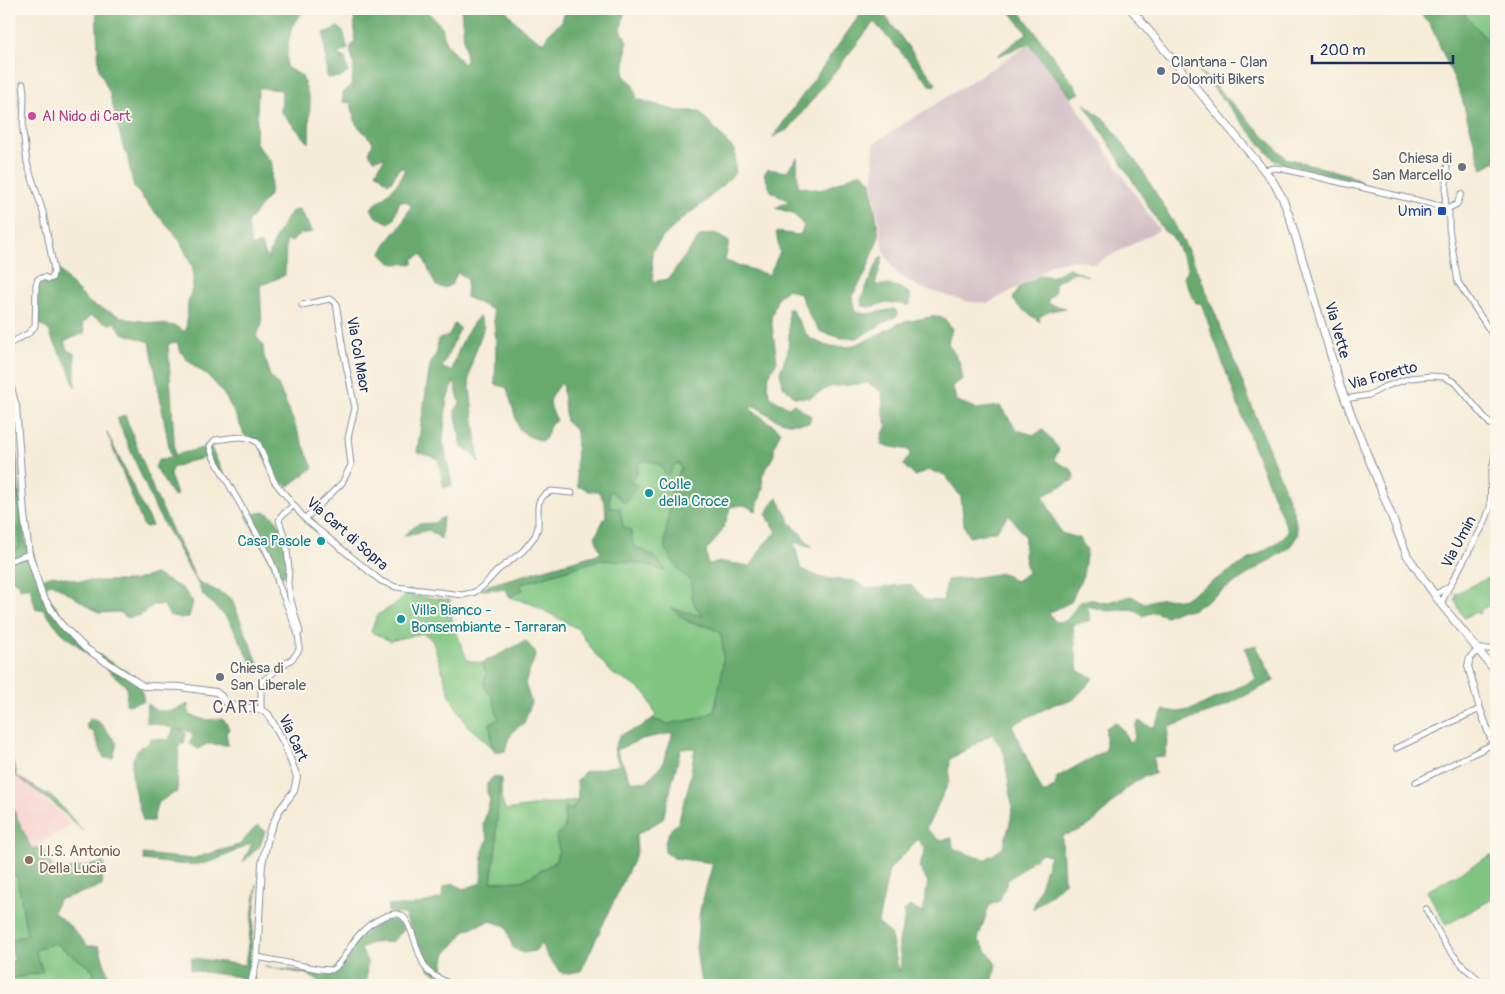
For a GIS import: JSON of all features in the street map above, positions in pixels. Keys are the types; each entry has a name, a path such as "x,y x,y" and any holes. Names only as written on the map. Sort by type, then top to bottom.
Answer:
{"main road":[{"name":"Via Vette","path":"1131,9 1264,170 1282,197 1345,399 1407,555 1441,604 1496,672"}],"street":[{"path":"9,344 29,333 35,326 36,285 38,279 44,277 52,278 54,270 43,212 27,163 23,132 23,84"},
{"path":"1447,167 1446,208 1458,282 1496,340"},
{"path":"1264,170 1283,169 1446,208 1457,204 1461,194"},
{"name":"Via Col Maor","path":"302,305 330,299 336,303 355,408 348,438 351,465 342,483 305,519"},
{"name":"Via Foretto","path":"1345,399 1368,395 1410,378 1444,377 1456,383 1490,424 1496,426"},
{"name":"Via Cart","path":"9,380 16,406 29,554 42,595 60,623 85,648 143,686 180,687 216,692 225,702 240,708 261,710 268,714 284,744 297,777 294,791 279,811 269,833 262,864 257,956 251,985"},
{"name":"Via Cart di Sopra","path":"299,650 297,631 278,583 275,570 213,456 210,446 214,440 245,436 258,443 274,481 305,519 381,581 396,587 463,595 474,592 484,586 498,570 523,551 535,536 538,528 538,507 543,496 551,491 572,492"},
{"name":"Via Umin","path":"1441,604 1448,587 1484,524 1490,508 1491,476 1496,449"},
{"path":"261,710 261,682 293,658 299,650 301,643 299,626 292,608 288,584 287,549 280,521 281,516 294,505"},
{"path":"9,561 29,554"},
{"name":"Via Umin","path":"1435,595 1448,587"},
{"path":"1496,649 1481,648 1470,658 1468,666 1480,709 1496,752"},
{"path":"1396,748 1480,709"},
{"path":"1416,782 1493,744"},
{"path":"1426,909 1446,946 1463,966 1486,985"},
{"path":"257,956 332,970 340,963 361,932 382,917 396,914 402,916 407,922 418,951 428,970 451,985"}],"shaded area":[{"path":"1027,46 1039,53 1067,92 1159,230 1095,264 1074,260 1052,264 1026,283 988,303 969,302 921,288 897,274 884,253 873,183 874,143"},
{"name":"I.I.S. Antonio Della Lucia","path":"9,767 71,823 38,845 42,848 55,871 9,943"}],"green space":[{"path":"96,9 308,9 301,14 292,27 288,43 286,67 302,76 310,101 309,143 281,112 282,90 258,88 256,144 272,163 270,194 248,222 251,247 260,243 268,259 276,237 290,212 299,209 313,232 299,234 292,242 286,240 285,275 260,286 262,325 256,336 263,345 269,374 279,387 313,468 289,486 275,480 257,439 245,436 231,406 217,385 183,355 177,342 168,344 175,455 210,446 223,473 216,471 204,458 172,468 170,475 177,495 173,496 155,467 159,459 171,458 150,342 122,333 115,322 110,324 90,316 82,325 85,333 64,341 68,351 75,354 75,387 67,365 51,337 50,331 38,323 38,286 54,277 56,265 69,282 91,304 127,319 175,326 186,332 188,302 193,286 193,268 179,239 134,187 110,94 99,69"},
{"path":"354,9 425,9 442,27 446,43 463,64 466,61 461,9 505,9 522,28 544,43 548,34 562,21 564,14 572,9 625,9 621,29 627,42 624,76 633,84 637,99 678,111 699,111 735,151 735,173 706,201 683,218 662,238 652,252 653,282 668,279 700,236 715,233 729,242 725,261 769,275 780,252 776,232 800,235 804,226 793,213 775,208 789,201 771,191 764,174 768,169 786,172 797,158 798,186 821,190 861,172 871,181 879,236 866,273 852,296 855,312 867,314 895,309 898,315 857,338 842,338 821,332 811,319 800,294 788,289 778,297 771,318 777,361 769,375 767,386 770,396 788,407 794,404 811,416 809,423 788,423 775,419 755,406 749,408 781,431 774,446 774,455 762,476 763,488 756,511 744,505 730,507 722,530 706,550 708,564 723,562 751,566 764,544 777,532 766,514 777,497 790,522 812,547 794,542 801,569 822,578 854,581 869,589 910,584 925,600 943,601 947,580 1002,573 1015,581 1028,573 1024,556 1025,536 1009,515 996,531 969,537 964,525 961,497 945,475 928,470 915,476 903,465 910,455 909,450 881,445 887,425 883,412 882,392 868,383 829,387 809,398 794,397 783,386 780,372 788,351 788,309 792,309 809,338 827,346 848,347 867,340 900,323 935,316 945,319 952,329 948,343 960,363 963,379 952,386 957,401 977,409 1000,406 1017,430 1034,435 1043,430 1059,449 1054,460 1072,470 1075,479 1043,496 1061,533 1079,538 1087,550 1083,575 1071,602 1049,613 1055,622 1066,621 1080,602 1089,599 1105,603 1131,596 1145,603 1164,598 1182,600 1281,540 1288,531 1253,446 1201,303 1196,303 1183,277 1188,268 1172,236 1164,231 1084,103 1108,123 1142,170 1175,225 1196,267 1294,513 1298,535 1289,548 1192,610 1179,610 1166,616 1154,612 1143,616 1132,609 1107,611 1087,606 1091,620 1073,625 1078,671 1094,678 1073,700 1055,704 1012,725 1043,794 1055,786 1057,777 1106,750 1106,728 1115,722 1122,728 1129,742 1134,740 1136,725 1139,721 1153,728 1164,710 1178,712 1193,709 1256,679 1245,648 1256,645 1274,681 1217,710 1169,727 1165,756 1153,757 1155,774 1137,781 1088,826 1062,836 1064,883 1033,909 1050,855 1042,853 1007,881 1000,900 989,906 978,939 996,964 992,985 701,985 696,948 700,910 713,863 674,858 665,852 669,832 678,823 689,784 695,748 681,748 663,819 636,835 637,852 581,971 563,974 549,959 541,944 535,951 523,953 513,948 506,926 490,921 466,930 445,955 443,969 436,974 429,969 404,914 388,912 388,905 410,906 442,898 443,887 453,883 463,889 481,883 483,851 488,839 483,825 490,800 487,784 494,776 500,778 497,839 491,882 522,881 555,862 559,850 556,837 565,827 564,807 572,810 578,799 577,781 584,772 619,765 614,749 620,735 641,727 652,719 668,724 696,719 714,712 722,672 723,652 720,633 708,626 690,623 671,608 703,616 693,600 691,580 680,572 664,548 672,488 681,468 679,463 673,466 671,472 666,475 659,464 646,460 638,463 637,474 630,481 638,486 625,503 611,491 609,494 610,508 620,508 623,527 630,529 634,546 656,559 666,571 653,566 632,562 599,560 520,584 523,590 510,597 504,589 481,590 489,585 601,553 595,537 606,518 605,503 598,491 587,491 585,488 578,487 576,472 577,438 575,429 566,422 562,382 550,400 557,420 550,425 546,438 542,441 528,436 519,429 507,388 495,384 496,345 493,310 466,297 467,279 458,272 451,285 444,288 436,286 422,254 413,259 413,264 399,264 392,263 381,253 387,242 402,224 411,206 408,202 400,201 393,220 389,223 375,216 371,208 396,185 405,168 399,168 391,182 388,183 376,172 385,157 374,159 369,153 373,142 356,124 351,103 343,102 343,93 351,86 354,66 350,49 355,40","holes":["673,733 662,765 646,782 631,781 616,750 642,739","992,734 1004,752 1012,806 1011,819 1003,848 986,859 953,848 952,838 939,840 926,828 949,782 950,759","918,839 925,850 919,867 928,882 922,913 910,906 904,911 899,943 901,964 899,971 890,933 878,923 889,870"]},
{"path":"864,9 880,9 936,84 932,87 874,22 789,129 773,137"},
{"path":"1008,9 1018,9 1080,93 1071,97 1029,44 997,56 1027,33"},
{"path":"1416,9 1460,9 1487,40 1496,44 1496,161 1482,169 1460,92 1430,24"},
{"path":"1460,9 1496,9 1496,44 1487,40"},
{"path":"338,27 343,31 348,49 337,54 345,58 348,72 342,77 327,78 324,33"},
{"path":"1192,63 1286,158 1349,175 1364,184 1275,161"},
{"path":"880,257 883,257 875,285 890,285 901,288 910,294 910,305 886,303 870,307 862,306 861,299"},
{"path":"1069,268 1088,276 1074,272 1055,283 1055,292 1048,300 1049,304 1066,308 1050,311 1039,317 1040,322 1019,307 1013,299 1019,288 1040,275 1051,277"},
{"path":"479,316 484,327 472,362 469,380 479,463 472,452 462,448 455,411 460,403 454,381 447,399 443,441 452,485 444,488 438,459 417,452 430,365 437,352 438,339 449,336 454,324 460,328 442,368 452,371 462,342"},
{"path":"9,393 14,409 18,480 11,410 9,406"},
{"path":"9,406 11,410 18,480 19,549 9,549"},
{"path":"125,415 155,494 197,581 231,598 262,672 257,673 229,620 203,595 157,512 117,419"},
{"path":"107,433 152,526 144,527"},
{"path":"646,460 667,465 679,463 681,468 672,488 680,572 691,580 693,600 704,617 672,609 690,623 708,626 721,633 724,652 714,712 696,719 668,724 652,719 656,716 647,695 634,685 613,674 596,655 578,629 534,605 510,597 522,590 519,585 599,560 632,562 665,570 652,556 634,547 630,529 623,528 620,508 610,509 609,494 611,491 625,502 638,486 630,481 637,474 638,463"},
{"path":"18,480 25,540 34,553 39,580 53,575 80,581 133,581 155,574 183,589 193,602 189,617 179,618 169,615 164,605 153,605 141,615 127,618 119,612 99,613 52,583 43,589 78,635 92,649 138,678 144,701 126,704 127,687 62,633 42,609 36,610 30,587 20,589 18,583 9,578 9,549 19,548"},
{"path":"265,512 273,516 278,523 282,530 286,547 289,573 277,578 275,570 246,515"},
{"path":"443,517 441,539 429,530 403,536 418,524 434,523"},
{"path":"1496,574 1496,602 1480,610 1481,612 1478,614 1476,612 1464,618 1454,599 1457,598 1455,594"},
{"path":"411,589 413,596 450,600 452,620 467,660 482,663 487,673 484,682 485,689 492,696 499,719 490,723 492,747 467,725 451,698 433,642 428,636 422,633 390,641 371,632 377,615 398,603"},
{"path":"526,641 536,654 525,683 531,702 530,706 524,723 514,730 508,740 505,751 496,753 492,747 490,723 499,719 493,699 484,684 487,673 482,663"},
{"path":"147,703 153,709 162,711 176,709 188,704 189,715 205,720 221,719 225,721 229,729 226,732 228,745 207,744 198,749 189,743 193,736 188,731 178,729 186,733 184,744 179,744 177,792 157,804 153,821 143,821 132,779 133,760 140,747 147,745 151,738 169,740 174,728 146,722"},
{"path":"91,718 100,723 117,743 113,758 104,758 93,731 88,729 86,725"},
{"path":"9,752 17,773 13,774 9,767"},
{"path":"15,775 55,799 83,831 53,803"},
{"path":"500,778 502,778 502,799 506,810 543,803 562,803 578,799 572,810 564,807 565,827 556,837 559,850 555,862 522,881 491,882 497,839"},
{"path":"9,800 31,848 42,848 55,871 104,863 102,886 58,900 53,912 70,926 88,946 99,946 111,985 95,985 93,970 55,943 35,950 43,972 9,979 9,962 14,960 9,940 27,935 17,876 9,877"},
{"path":"258,825 265,831 260,846 243,862 253,842 206,863 178,864 144,860 143,854 191,859 239,845"},
{"path":"1491,855 1496,865 1496,897 1446,925 1427,891"},
{"path":"17,876 27,935 9,940 9,877"},
{"path":"257,884 249,966 256,983 255,985 240,985 240,977 190,970 192,958 245,965"},
{"path":"395,920 405,929 392,942 371,943 361,949 367,961 366,985 325,985 307,974 265,967 330,975 362,935 383,921"},
{"path":"55,943 93,970 95,985 10,985 9,979 43,972 35,950"}],"waterway":[{"path":"348,973 350,985"}],"place":[{"name":"Clantana - Clan Dolomiti Bikers","path":"1161,71"},
{"name":"Al Nido di Cart","path":"32,116"},
{"name":"Chiesa di San Marcello","path":"1462,167"},
{"name":"Umin","path":"1442,211"},
{"name":"Colle della Croce","path":"649,493"},
{"name":"Casa Pasole","path":"321,541"},
{"name":"Villa Bianco - Bonsembiante - Tarraran","path":"401,619"},
{"name":"Chiesa di San Liberale","path":"220,677"},
{"name":"I.I.S. Antonio Della Lucia","path":"29,860"}],"district":[{"name":"CART","path":"236,707"}]}
